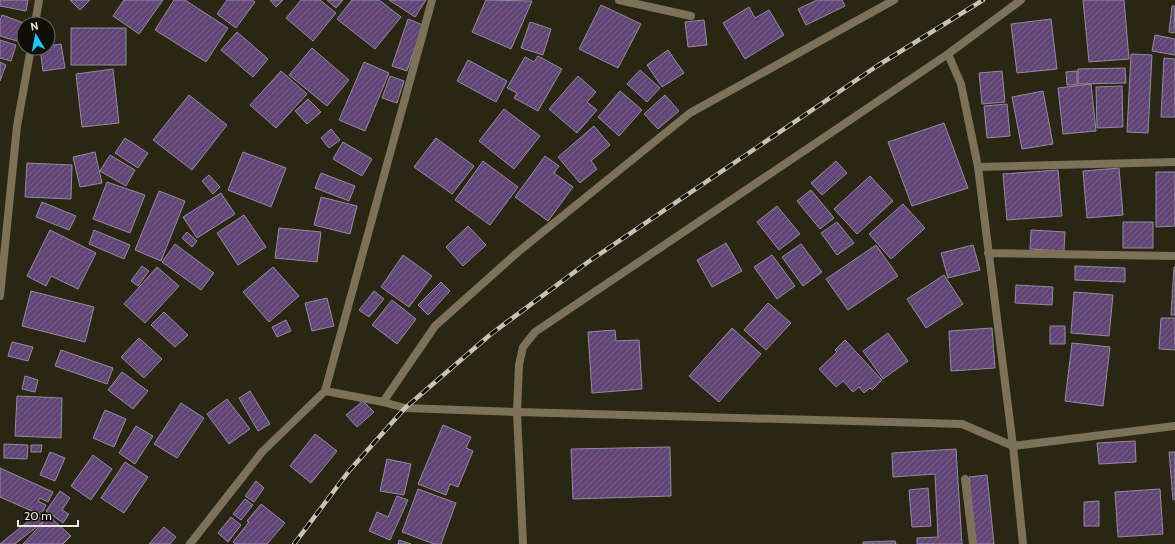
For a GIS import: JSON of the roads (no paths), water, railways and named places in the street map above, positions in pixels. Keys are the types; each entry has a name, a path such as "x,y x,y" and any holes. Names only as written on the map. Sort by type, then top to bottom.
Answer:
{"street":[{"path":"36,16 39,0"},
{"path":"190,544 262,452 325,391 432,0"},
{"path":"619,0 691,16"},
{"path":"383,402 435,326 518,252 690,113 894,0"},
{"path":"523,544 517,412 519,365 523,347 535,332 948,54 1021,0"},
{"path":"948,54 961,84 978,167 1013,446 1023,544"},
{"path":"0,296 16,126 29,56"},
{"path":"978,167 1175,162"},
{"path":"988,253 1175,256"},
{"path":"325,391 383,402 405,408 962,424 1013,446 1175,426"},
{"path":"965,479 973,544"}],"railway":[{"path":"294,544 349,471 405,408 491,334 588,262 877,66 983,0"}]}
